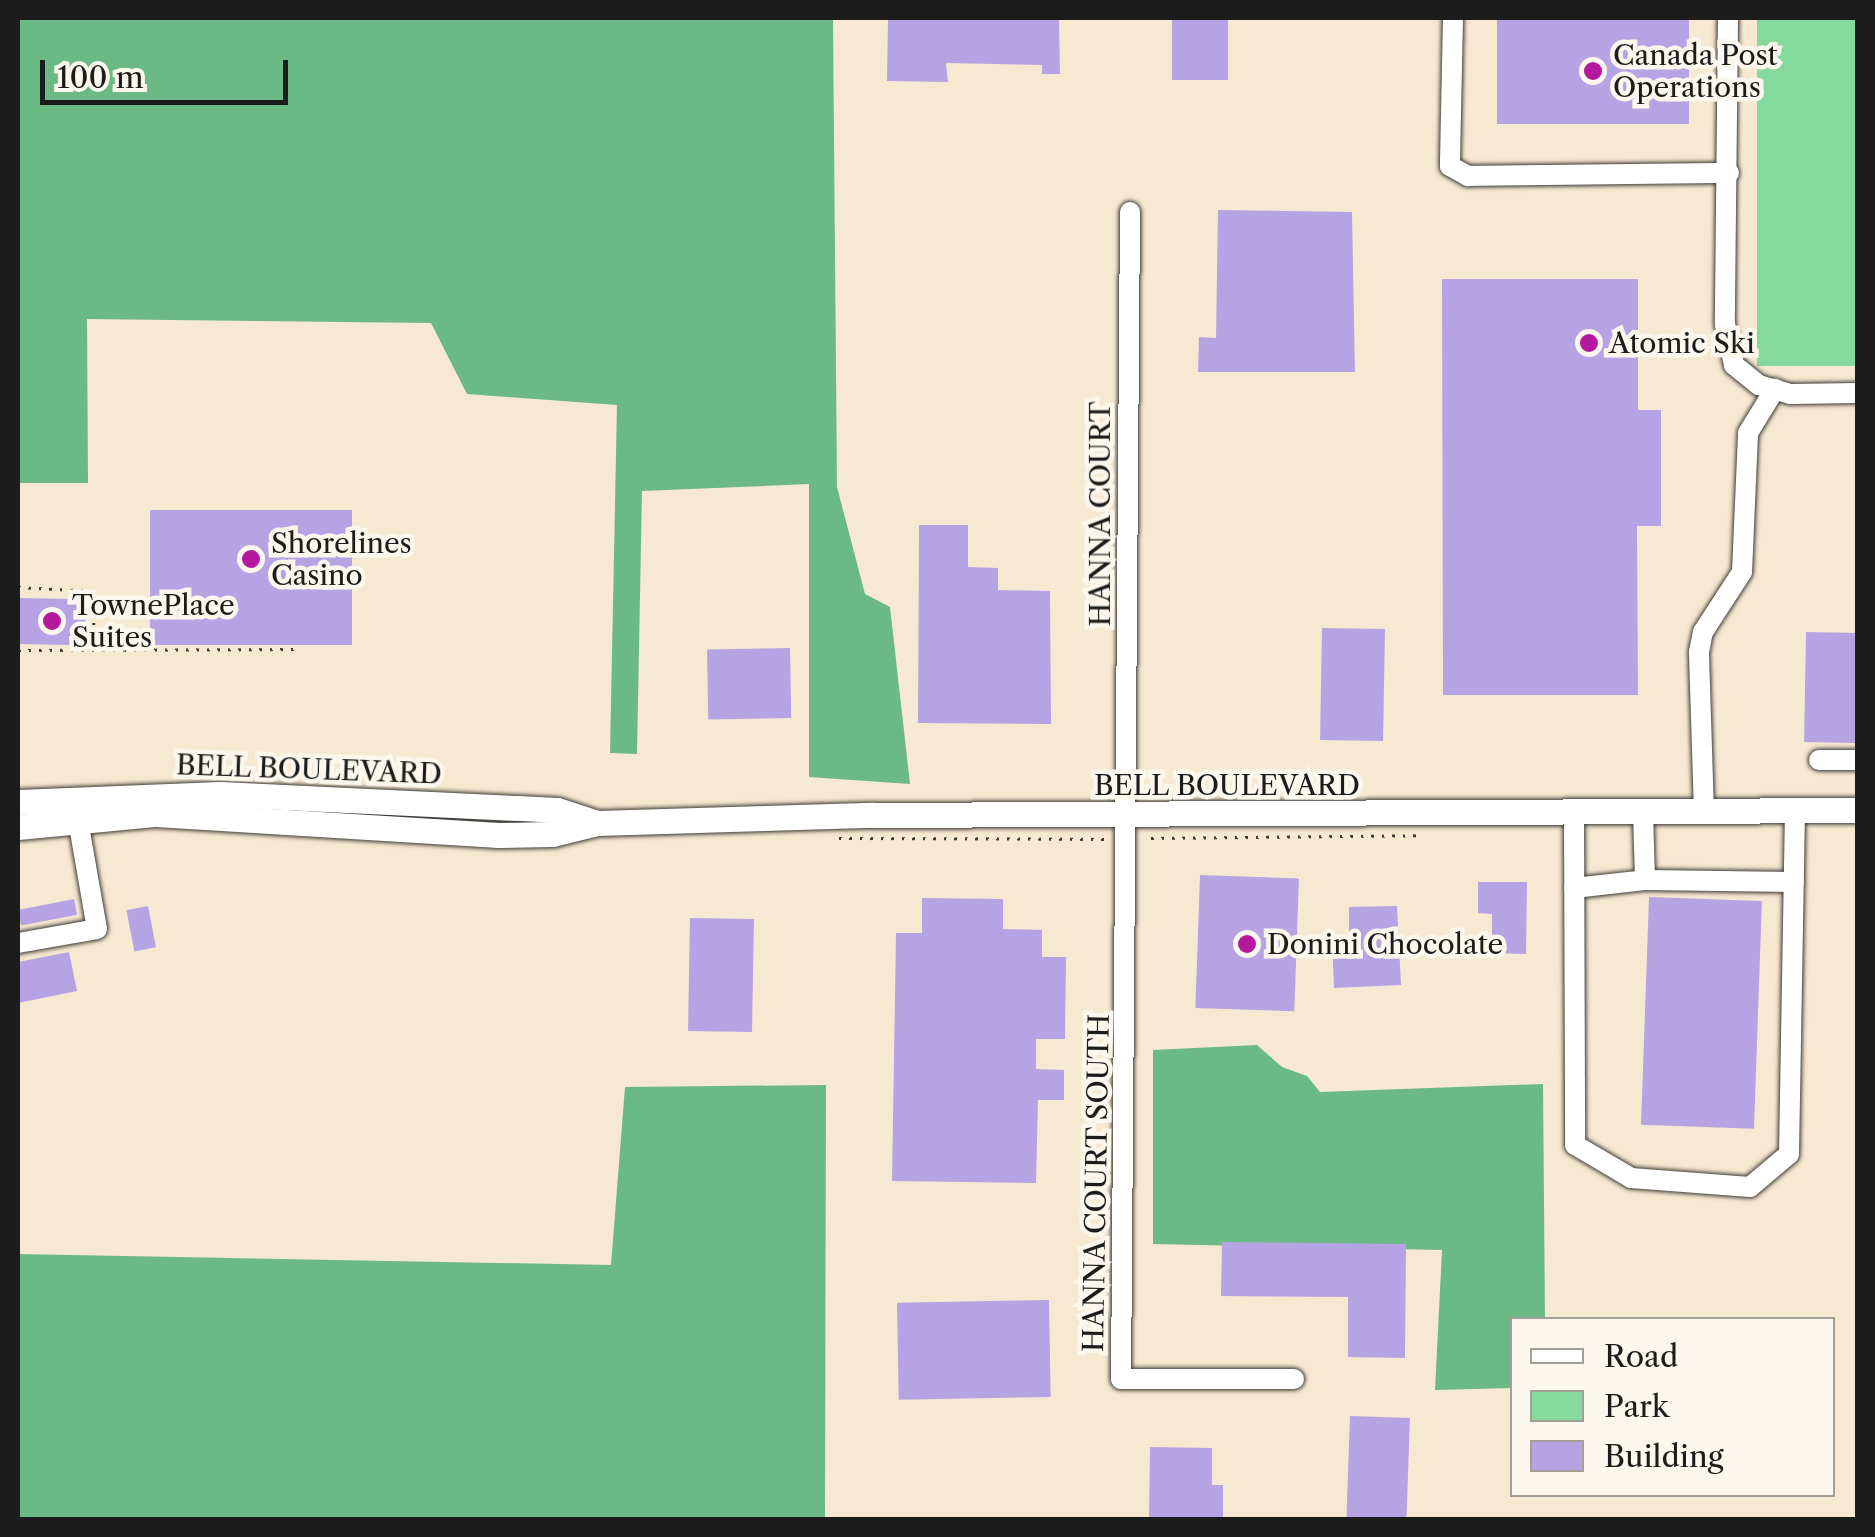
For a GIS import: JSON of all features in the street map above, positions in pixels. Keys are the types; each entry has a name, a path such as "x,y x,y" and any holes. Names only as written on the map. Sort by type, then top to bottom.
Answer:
{"main road":[{"name":"BELL BOULEVARD","path":"18,802 220,794 557,810 597,823"},
{"name":"BELL BOULEVARD","path":"18,827 78,820 217,816 498,836 552,834 597,823 1858,810"}],"street":[{"path":"1453,18 1450,166 1468,176 1729,173"},
{"path":"1728,18 1730,218 1725,324 1734,365 1775,389 1858,393"},
{"name":"HANNA COURT","path":"1127,816 1130,212"},
{"path":"1704,813 1699,652 1703,632 1742,572 1748,433 1775,389"},
{"path":"1818,760 1858,760"},
{"path":"1574,813 1574,1146 1631,1178 1750,1187 1789,1154 1795,811"},
{"path":"1643,812 1645,880"},
{"name":"HANNA COURT SOUTH","path":"1127,816 1121,1379 1294,1379"},
{"path":"18,942 97,929 78,820"},
{"path":"1574,888 1645,880 1794,882"}],"path":[{"path":"18,587 94,591 94,650"},
{"path":"18,650 298,648"},
{"path":"835,838 1112,838"}],"green space":[{"path":"18,18 833,18 837,487 865,594 890,607 910,784 809,777 809,484 642,491 637,754 610,753 617,405 467,394 431,323 87,319 88,483 18,483"},
{"path":"1757,18 1857,18 1857,366 1757,366"},
{"path":"1257,1045 1282,1067 1307,1076 1320,1092 1543,1084 1545,1317 1510,1317 1510,1388 1435,1390 1442,1250 1153,1244 1153,1050"},
{"path":"826,1085 825,1519 18,1519 18,1254 611,1265 625,1087"}],"building":[{"path":"888,18 1059,20 1060,74 1042,74 1042,65 946,63 948,82 887,81"},
{"path":"1172,18 1228,18 1228,80 1172,80"},
{"name":"Canada Post Operations","path":"1497,18 1689,18 1689,124 1497,124"},
{"path":"1218,210 1352,212 1355,372 1198,372 1199,337 1216,338"},
{"path":"1442,279 1638,279 1638,410 1661,410 1661,526 1637,526 1638,695 1443,695"},
{"name":"Shorelines Casino","path":"150,510 352,510 352,645 150,645"},
{"path":"919,525 968,525 968,567 998,568 998,590 1050,591 1051,724 918,723"},
{"name":"TownePlace Suites","path":"18,598 86,599 85,645 18,644"},
{"path":"1322,628 1385,629 1383,741 1320,740"},
{"path":"1806,632 1858,633 1856,743 1804,742"},
{"path":"790,648 791,718 708,719 707,649"},
{"name":"Donini Chocolate","path":"1200,875 1299,878 1294,1011 1195,1008"},
{"path":"1478,882 1527,882 1526,954 1492,953 1492,914 1478,913"},
{"path":"1649,897 1762,901 1754,1129 1641,1125"},
{"path":"922,898 1003,899 1003,929 1042,930 1042,957 1066,957 1065,1039 1036,1039 1036,1069 1064,1070 1064,1100 1038,1100 1036,1183 892,1181 896,933 922,933"},
{"path":"74,899 77,915 21,926 18,910"},
{"path":"148,906 156,947 134,951 126,910"},
{"path":"1397,906 1401,985 1334,988 1332,937 1349,937 1349,907"},
{"path":"690,918 754,919 752,1032 688,1031"},
{"path":"69,952 77,991 18,1003 18,962"},
{"path":"1222,1242 1406,1244 1405,1358 1348,1357 1348,1297 1221,1296"},
{"path":"1049,1300 1051,1397 899,1400 897,1303"},
{"path":"1350,1416 1410,1418 1406,1519 1346,1517"},
{"path":"1150,1447 1212,1448 1212,1485 1223,1485 1223,1520 1149,1520"}],"place":[{"name":"Canada Post Operations","path":"1593,71"},
{"name":"Atomic Ski","path":"1589,343"},
{"name":"Shorelines Casino","path":"251,559"},
{"name":"TownePlace Suites","path":"52,621"},
{"name":"Donini Chocolate","path":"1247,944"}]}
